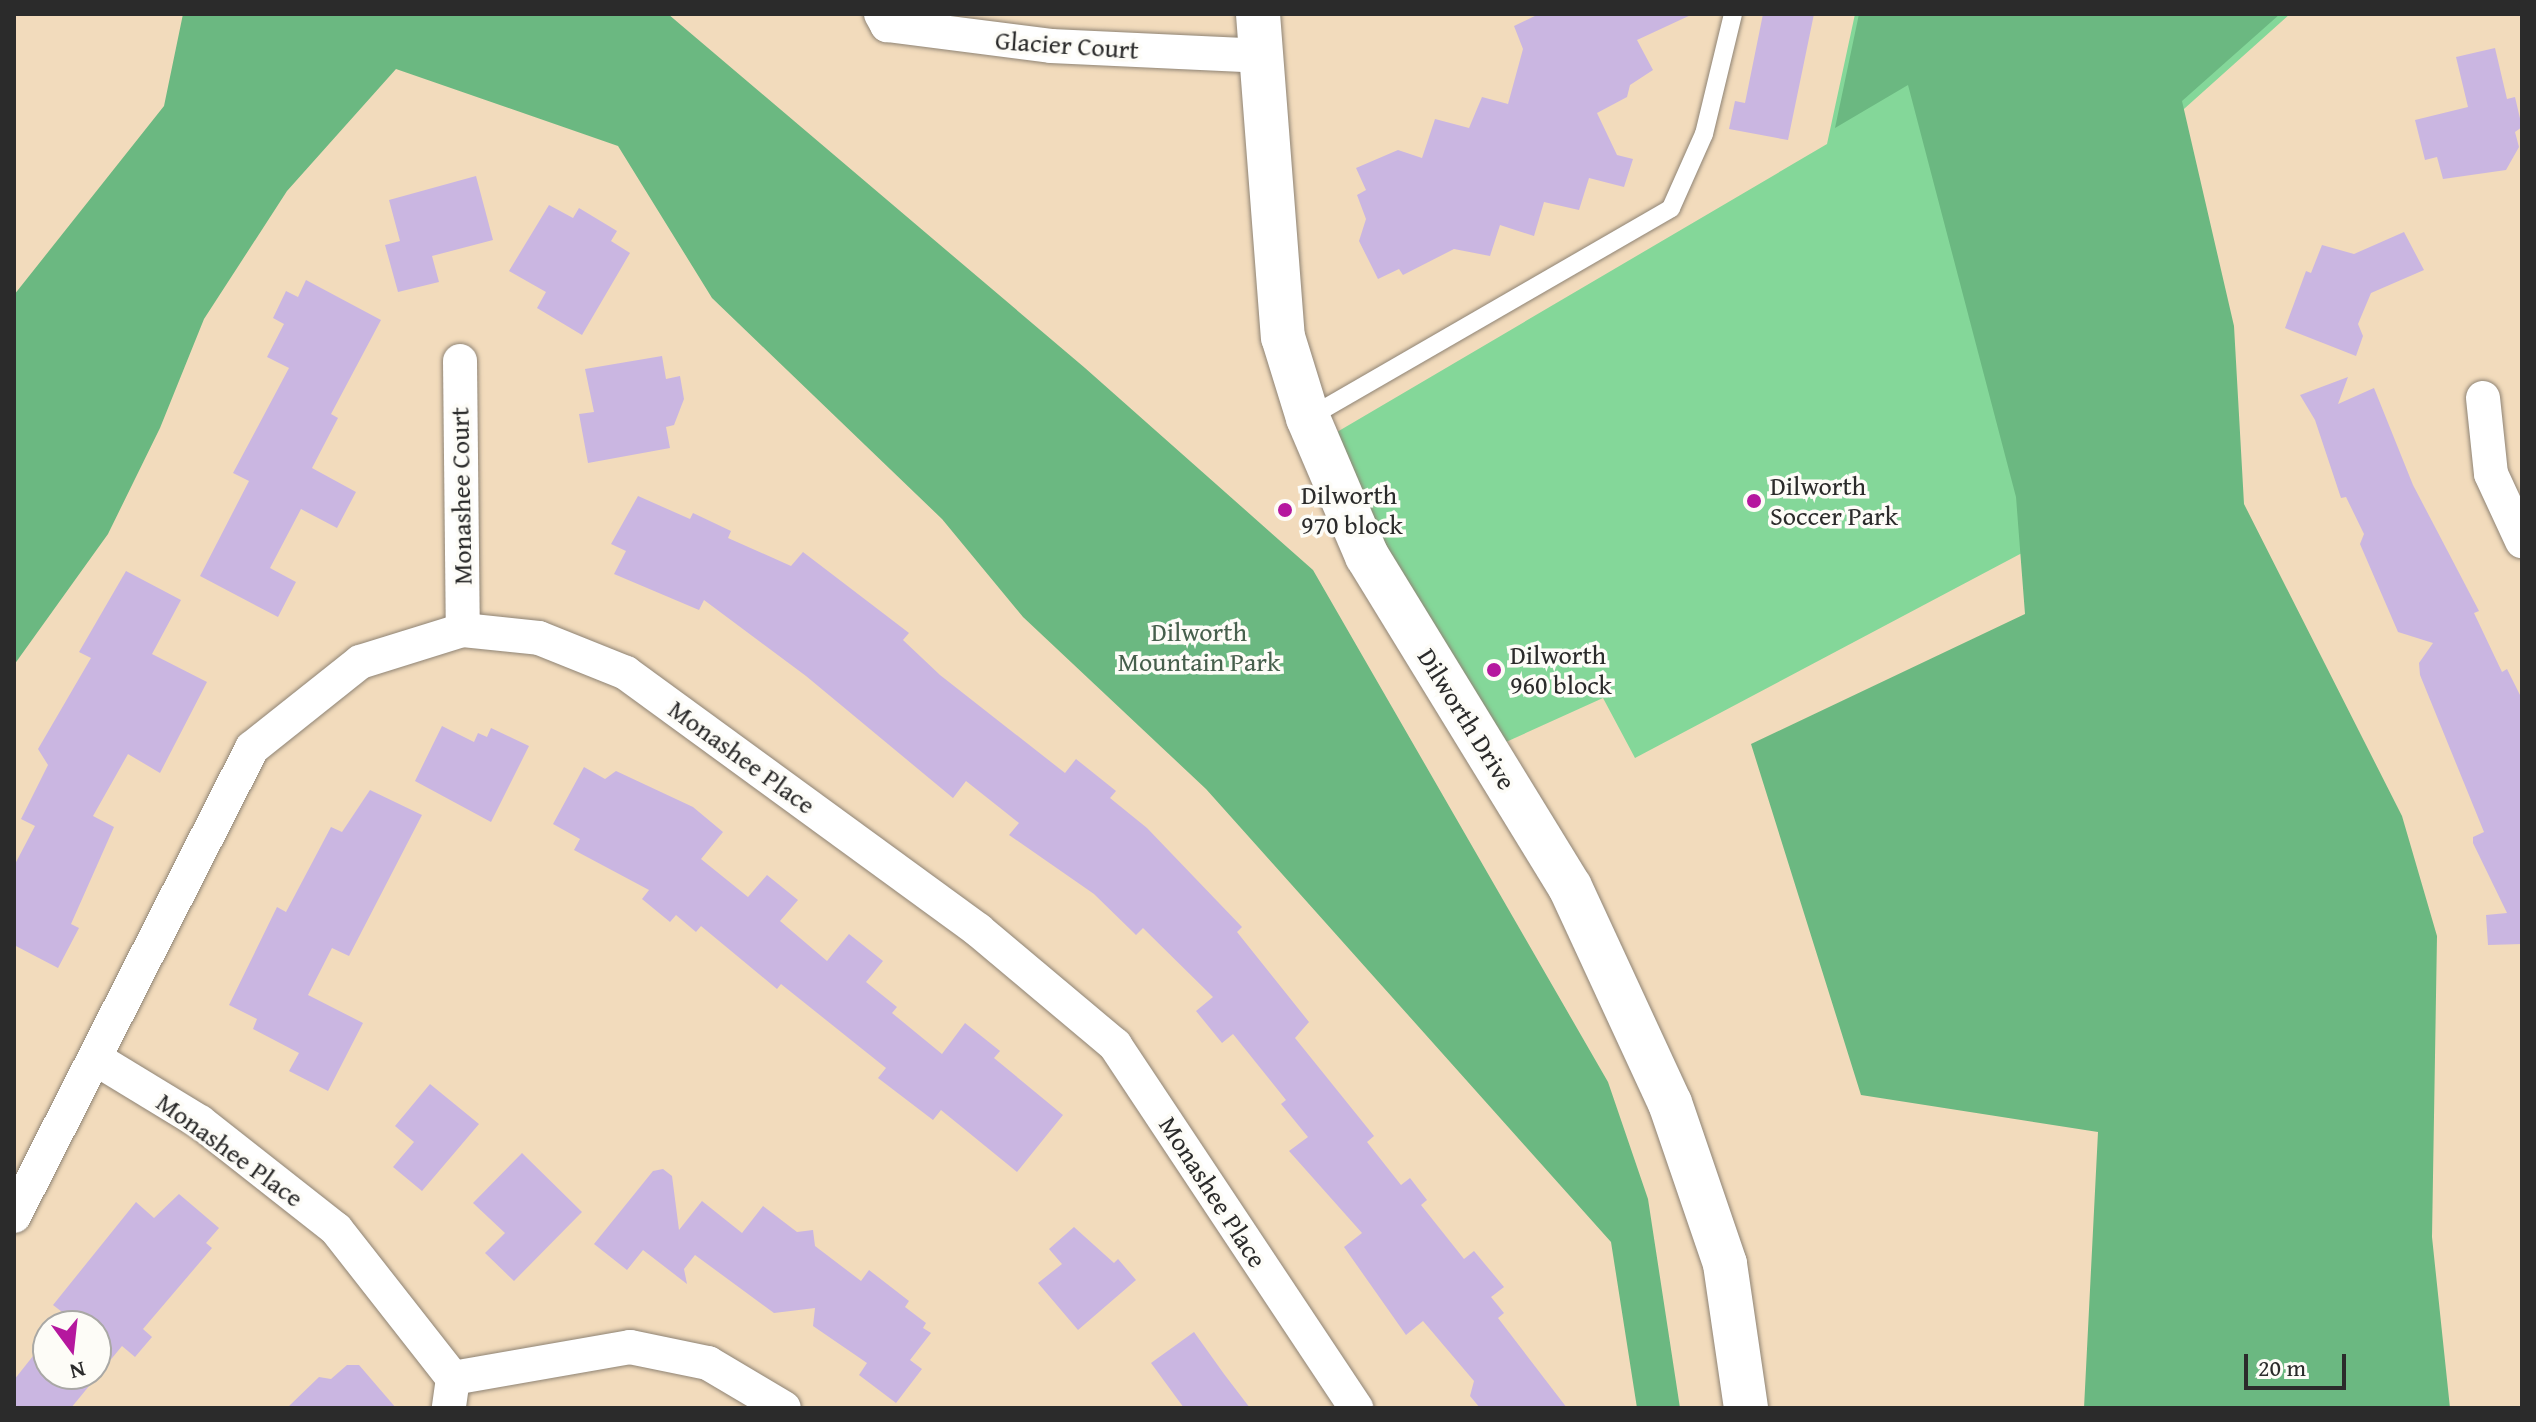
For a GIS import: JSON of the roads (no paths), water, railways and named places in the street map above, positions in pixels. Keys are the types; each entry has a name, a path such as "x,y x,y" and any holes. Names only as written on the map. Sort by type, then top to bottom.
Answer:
{"street":[{"name":"Glacier Court","path":"881,14 887,25 1051,46 1259,35"},
{"name":"Dilworth Drive","path":"1259,35 1283,337 1308,418 1367,556 1570,887 1670,1103 1725,1264 1746,1408"},
{"name":"Monashee Court","path":"460,361 463,630"},
{"path":"2483,398 2491,474 2522,541"},
{"name":"Monashee Place","path":"14,1216 98,1060 252,748 360,662 463,630 539,638 626,673 978,930 1115,1045 1356,1408"},
{"name":"Monashee Place","path":"98,1060 200,1122 336,1229 451,1393"},
{"path":"451,1393 630,1347 708,1363 784,1408"}],"lane":[{"path":"1308,418 1671,208 1704,134 1733,14"}],"place":[{"name":"Dilworth Soccer Park","path":"1754,501"},
{"name":"Dilworth 970 block","path":"1285,510"},
{"name":"Dilworth 960 block","path":"1494,670"}],"park label":[{"name":"Dilworth Mountain Park","path":"1199,647"}]}
